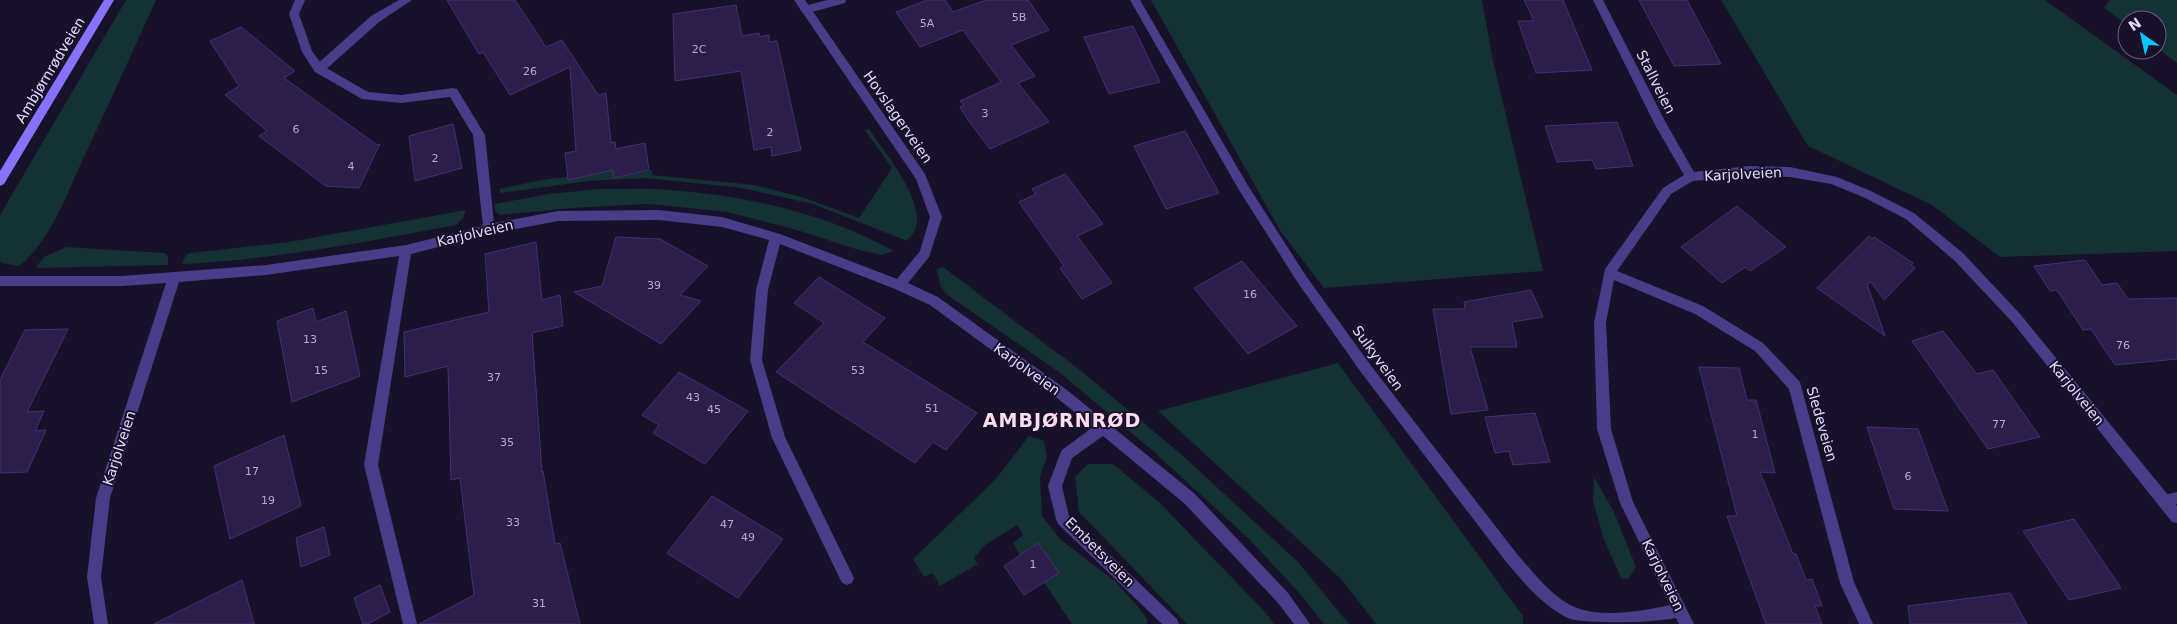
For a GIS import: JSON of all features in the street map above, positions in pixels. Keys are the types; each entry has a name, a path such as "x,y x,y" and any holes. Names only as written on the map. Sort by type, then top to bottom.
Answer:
{"street":[{"name":"Ambjørnrødveien","path":"0,181 109,0"},
{"path":"300,0 294,14 307,52 319,69 366,96 401,99 453,92 479,135 489,229"},
{"path":"319,69 375,19 407,0"},
{"path":"802,5 841,0"},
{"name":"Sulkyveien","path":"1135,0 1222,150 1286,255 1404,420 1539,589 1572,613 1589,620 1608,623 1626,623 1680,610"},
{"name":"Stallveien","path":"1598,0 1661,125 1691,177"},
{"name":"Hovslagerveien","path":"802,5 921,176 936,217 925,253 899,284"},
{"name":"Karjolveien","path":"1687,624 1627,503 1604,429 1600,323 1609,273 1667,191 1691,177 1749,171 1790,172 1833,180 1867,194 1910,216 1958,257 2017,320 2171,500 2177,517"},
{"name":"Karjolveien","path":"0,281 122,281 293,267 406,250 489,229 558,216 659,215 722,222 776,237 899,284 934,301 1104,427 1190,500 1283,598 1302,624"},
{"path":"776,237 762,290 756,360 779,438 847,578"},
{"path":"406,250 371,465 410,624"},
{"name":"Sledeveien","path":"1609,273 1699,310 1759,347 1795,386 1847,582 1866,624"},
{"name":"Karjolveien","path":"101,624 94,577 103,498 174,278"},
{"name":"Embetsveien","path":"1104,427 1067,454 1055,486 1063,519 1172,624"}],"green space":[{"path":"126,0 156,0 64,202 48,231 30,256 19,266 2,263 0,261 0,215"},
{"path":"1151,0 1482,0 1493,61 1543,271 1324,288 1281,232"},
{"path":"1721,0 2045,0 2117,52 2117,60 2128,60 2177,95 2177,251 2000,257 1932,205 1808,146"},
{"path":"2110,0 2177,0 2177,63 2167,56 2167,10 2117,10 2117,18 2104,8"},
{"path":"869,129 903,179 915,207 917,220 914,232 907,241 813,204 742,188 646,178 589,181 500,193 500,189 541,180 567,177 568,180 613,170 614,178 652,170 652,175 754,185 805,198 859,218 892,168 865,130"},
{"path":"601,189 670,190 757,202 785,208 841,226 894,251 882,255 859,250 797,230 727,212 649,204 572,208 500,215 495,211 495,204 548,194"},
{"path":"466,210 463,218 456,225 287,254 219,262 182,263 186,255 190,253 289,242"},
{"path":"66,247 165,253 168,257 168,265 37,268 44,257"},
{"path":"943,267 1080,370 1182,455 1298,562 1349,624 1324,624 1301,595 1249,539 1153,451 1059,372 946,294 940,285 937,269"},
{"path":"1338,363 1523,616 1523,624 1376,624 1342,580 1158,411"},
{"path":"1029,436 1044,441 1047,457 1040,477 1042,516 1061,540 1116,582 1139,608 1147,619 1147,624 1072,624 1044,582 1038,544 1020,555 1013,543 1023,535 1017,525 985,545 974,558 978,564 940,586 933,573 924,577 913,559 995,480"},
{"path":"1088,464 1113,464 1159,502 1266,613 1274,624 1187,624 1079,512 1075,477"},
{"path":"1594,477 1614,512 1636,567 1628,579 1621,578 1603,537 1593,500"}],"building":[{"path":"447,0 515,0 546,47 562,40 598,95 606,93 611,143 615,142 616,149 645,143 649,170 614,178 613,170 568,180 565,153 576,151 570,67 510,95 483,52 479,54"},
{"path":"927,0 945,0 953,12 986,0 1028,0 1049,30 1011,45 1035,76 1018,83 1049,122 990,149 968,120 960,107 964,105 960,101 1001,82 963,30 920,47 896,12"},
{"path":"1524,0 1563,0 1592,70 1536,73 1518,21 1534,21"},
{"path":"1639,0 1687,0 1721,64 1674,66"},
{"path":"736,5 742,36 759,33 760,37 769,35 769,42 777,41 801,150 772,156 771,147 754,150 741,71 675,81 673,14"},
{"path":"1133,26 1160,82 1109,94 1084,37"},
{"path":"241,27 295,71 284,78 377,145 380,144 359,188 326,186 259,136 267,131 225,95 239,86 210,41"},
{"path":"1617,122 1633,166 1596,169 1592,160 1557,162 1545,126"},
{"path":"453,124 462,168 415,181 409,136"},
{"path":"1185,131 1219,193 1166,209 1134,146"},
{"path":"1065,174 1103,224 1077,236 1112,283 1082,299 1060,268 1064,266 1019,202 1036,194 1032,189"},
{"path":"1737,206 1786,247 1750,271 1745,267 1722,283 1681,247"},
{"path":"1869,236 1872,239 1874,237 1913,263 1911,265 1915,268 1884,300 1871,282 1867,284 1885,336 1817,288"},
{"path":"616,237 660,239 708,266 680,295 701,301 661,344 574,292 602,286"},
{"path":"536,242 542,300 560,295 563,326 532,333 542,472 555,544 560,543 580,624 419,624 474,595 460,478 451,480 448,366 405,377 404,332 489,312 485,254"},
{"path":"2085,260 2102,285 2117,283 2128,299 2177,298 2177,359 2115,365 2091,329 2083,330 2057,290 2050,291 2034,266"},
{"path":"1242,261 1297,326 1248,354 1194,288"},
{"path":"819,277 885,318 863,342 977,413 946,450 933,442 915,463 776,372 824,323 794,303"},
{"path":"1531,290 1543,317 1512,322 1517,347 1470,347 1488,410 1451,414 1433,309 1465,309 1464,302"},
{"path":"313,308 316,322 346,311 360,376 292,402 277,321"},
{"path":"68,329 27,412 44,411 35,431 46,430 27,472 0,473 0,380 25,330"},
{"path":"1943,331 1977,374 1993,370 2040,437 1988,449 1912,341"},
{"path":"1699,367 1739,368 1747,400 1756,400 1775,473 1760,472 1793,554 1796,554 1806,580 1812,579 1822,606 1815,606 1822,624 1766,624 1727,516 1737,516"},
{"path":"679,372 748,411 705,464 653,433 659,425 642,415"},
{"path":"1535,413 1550,462 1513,465 1509,451 1495,453 1485,417"},
{"path":"1867,427 1918,429 1948,511 1894,509"},
{"path":"284,435 301,506 230,539 214,466"},
{"path":"712,496 783,539 738,598 667,553"},
{"path":"2074,519 2121,588 2069,600 2023,531"},
{"path":"324,527 330,555 301,567 296,538"},
{"path":"1038,543 1059,573 1024,595 1004,566"},
{"path":"242,580 254,624 154,624"},
{"path":"380,585 390,612 368,624 363,624 354,598"},
{"path":"2010,593 2027,624 1910,624 1908,606"}],"district":[{"name":"AMBJØRNRØD","path":"1062,420"}]}
